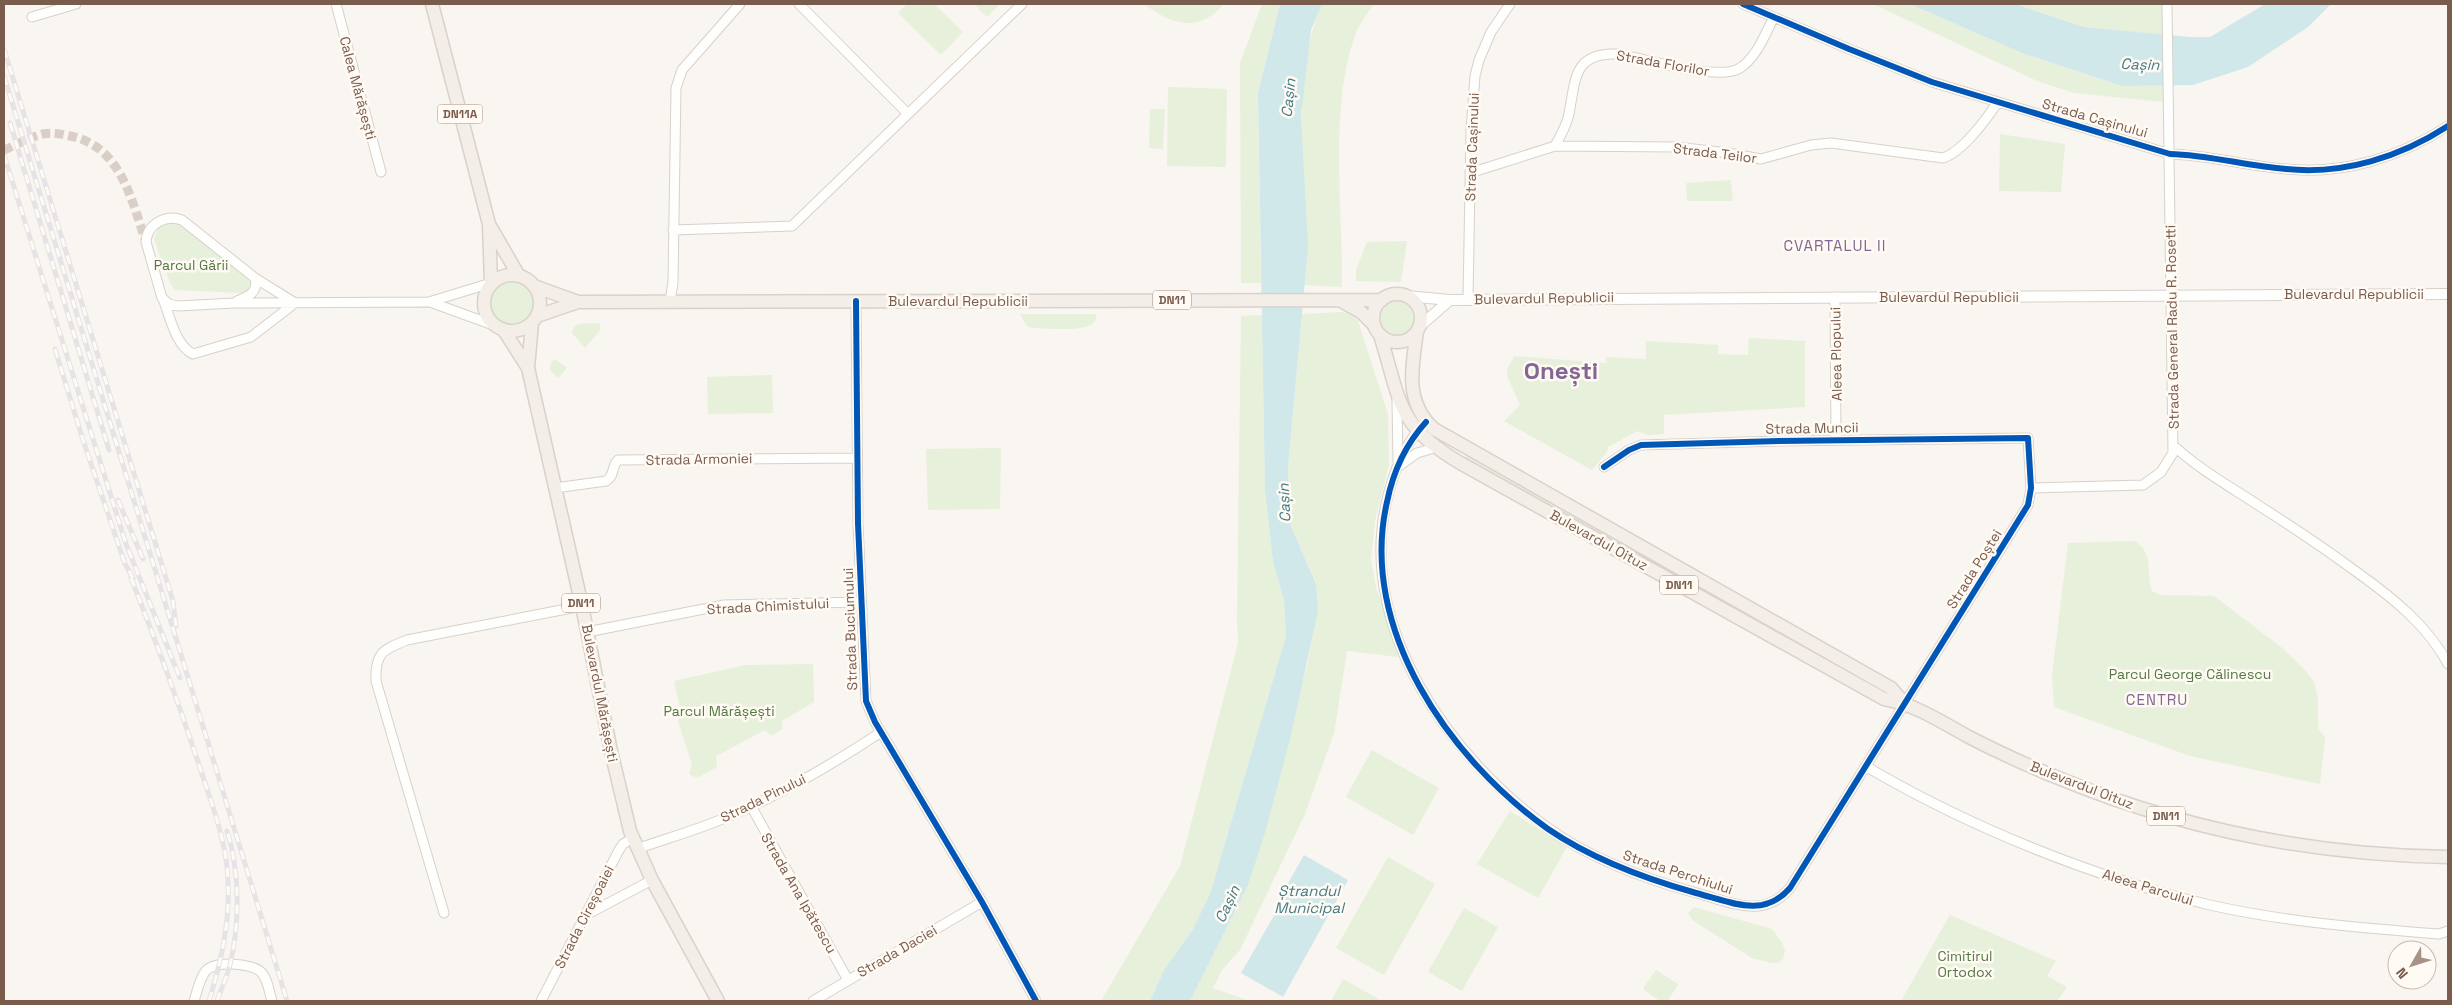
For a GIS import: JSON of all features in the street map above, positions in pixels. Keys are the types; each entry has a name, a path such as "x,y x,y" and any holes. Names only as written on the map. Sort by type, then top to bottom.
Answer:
{"main road":[{"name":"DN11A","path":"432,4 489,224 519,276"},
{"path":"489,224 491,284"},
{"path":"491,284 502,277 519,276"},
{"name":"DN11","path":"519,276 534,286 578,302"},
{"name":"DN11","path":"491,284 486,291 484,305 490,320 499,327 518,330 534,319 578,302"},
{"name":"DN11","path":"534,286 540,300 534,319"},
{"name":"DN11","path":"1377,330 1390,341 1402,341 1418,328 1419,308 1406,296 1393,294 1382,300"},
{"name":"Bulevardul Republicii","path":"1338,300 1361,312 1377,330"},
{"path":"1377,330 1375,308 1382,300"},
{"name":"Bulevardul Republicii","path":"578,302 1382,300"},
{"name":"Bulevardul Mărășești","path":"534,319 528,368 582,606 611,751 635,844 652,880 718,1001"},
{"name":"Bulevardul Mărășești","path":"499,327 528,368"},
{"name":"Bulevardul Oituz","path":"1418,328 1413,361 1413,388 1422,427"},
{"name":"Bulevardul Oituz","path":"1377,330 1396,394 1405,414 1422,427 1438,447 1457,460 1623,554 1884,699 1904,703 2038,770 2082,788 2162,815 2238,834 2322,849 2448,857"},
{"name":"Bulevardul Oituz","path":"1422,427 1439,432 1891,688 1904,703"},
{"path":"1457,460 1458,452 1465,448"}],"street":[{"path":"32,17 76,4"},
{"name":"Calea Mărășești","path":"336,4 381,172"},
{"path":"670,302 673,282 674,104 679,76 697,51 740,4"},
{"path":"799,4 907,113"},
{"path":"673,230 790,227 1022,4"},
{"name":"Strada Cașinului","path":"1468,299 1471,130 1476,68 1491,32 1510,4"},
{"name":"Strada Cașinului","path":"1743,4 1932,82 2170,154 2202,154 2288,170 2332,170 2386,157 2410,148 2448,126"},
{"name":"Strada General Radu R. Rosetti","path":"2168,4 2174,446 2198,466 2373,583 2417,622 2434,642 2448,664"},
{"name":"Strada Florilor","path":"1555,146 1567,120 1576,76 1590,59 1602,54 1617,54 1710,72 1732,72 1740,68 1752,57 1774,17"},
{"name":"Strada Teilor","path":"1470,173 1555,146 1677,147 1712,150 1761,160 1811,145 1841,143 1943,158 1953,153 1972,135 1997,102"},
{"path":"169,218 182,220 255,278 295,303 251,337 193,354 185,349 179,339 162,298 146,239 154,225 169,218"},
{"path":"234,303 253,292 256,285 255,278"},
{"path":"162,298 166,303 178,306 234,303 430,302 491,284"},
{"name":"Bulevardul Republicii","path":"1406,296 1450,300 2448,294"},
{"name":"Aleea Plopului","path":"1835,297 1836,440"},
{"path":"1418,328 1450,300"},
{"name":"Strada Buciumului","path":"856,301 857,458 865,696 870,713 982,902 1036,1001"},
{"path":"430,302 499,327"},
{"name":"Strada Perchiului","path":"1396,394 1398,468"},
{"name":"Strada Perchiului","path":"1422,427 1406,448 1385,510 1381,551 1384,583 1391,618 1406,659 1436,710 1480,769 1518,805 1564,839 1646,877 1742,905 1762,906 1776,901 1790,888 1867,767 1904,703"},
{"name":"Strada Muncii","path":"1604,467 1629,450 1641,445 2028,438"},
{"name":"Strada Poștei","path":"1904,703 2028,505 2031,488 2028,438"},
{"path":"2031,488 2143,485 2164,469 2171,459 2174,446"},
{"path":"1398,468 1411,456 1438,447"},
{"name":"Strada Armoniei","path":"555,488 606,481 612,476 614,465 618,460 857,458"},
{"name":"Bulevardul Oituz","path":"1623,554 1630,540"},
{"name":"Strada Chimistului","path":"587,632 729,605 861,602"},
{"path":"444,913 376,681 376,663 381,653 407,640 582,606"},
{"name":"Strada Pinului","path":"635,844 720,820 751,806 839,760 881,732"},
{"name":"Aleea Parcului","path":"1867,767 1991,830 2065,860 2155,891 2211,905 2314,922 2431,933 2448,931"},
{"name":"Strada Ana Ipătescu","path":"751,806 848,980"},
{"name":"Strada Cireșoaiei","path":"541,1001 619,850 623,844 635,844"},
{"path":"586,915 652,880"},
{"name":"Strada Daciei","path":"813,1001 982,902"},
{"path":"194,1001 205,972 210,967 221,964 254,967 261,972 265,978 272,1001"}],"green space":[{"path":"907,4 934,4 963,32 941,55 898,13"},
{"path":"974,4 1000,4 987,17"},
{"path":"1144,4 1223,4 1205,19 1185,23 1164,17"},
{"path":"1262,4 1280,4 1258,93 1261,283 1241,283 1240,63"},
{"path":"1322,4 1374,4 1355,36 1347,64 1342,94 1339,160 1342,287 1305,285 1306,214 1302,143 1304,72 1311,38"},
{"path":"1873,4 1910,4 2022,53 2122,86 2163,85 2164,102 2074,93 2037,81"},
{"path":"2015,4 2162,4 2162,35 2084,27"},
{"path":"1168,87 1227,89 1226,167 1167,166"},
{"path":"1150,109 1165,109 1163,149 1149,148"},
{"path":"2000,134 2065,144 2061,192 1999,191"},
{"path":"1731,180 1733,201 1687,201 1686,183"},
{"name":"Parcul Gării","path":"166,222 179,223 249,280 251,288 246,293 175,290 170,283 154,239 158,228"},
{"path":"1407,241 1401,282 1356,281 1356,270 1367,242"},
{"path":"512,281 524,285 530,291 534,303 530,315 524,321 512,325 500,321 494,315 490,303 494,291 500,285"},
{"path":"1392,295 1402,295 1414,301 1419,309 1419,327 1414,335 1406,340 1392,341 1384,338 1377,331 1374,323 1374,313 1377,305 1384,298"},
{"path":"1351,313 1358,321 1388,414 1389,464 1375,521 1371,559 1376,587 1399,657 1347,651 1334,733 1305,814 1240,950 1222,970 1213,988 1250,1001 1190,1001 1248,885 1308,661 1317,611 1316,583 1289,521 1288,467 1302,314"},
{"path":"1020,314 1096,314 1095,321 1090,325 1081,328 1059,329 1032,328 1027,326"},
{"path":"1262,315 1265,491 1273,562 1284,600 1286,636 1210,894 1193,929 1164,970 1150,1001 1101,1001 1180,866 1238,643 1241,316"},
{"path":"600,323 600,330 585,348 572,333 573,328 578,324"},
{"path":"1749,338 1805,341 1805,407 1664,415 1664,434 1648,435 1637,431 1608,447 1607,452 1592,470 1504,421 1520,405 1507,376 1507,370 1514,356 1606,363 1606,357 1646,359 1646,341 1718,345 1718,354 1748,355"},
{"path":"555,359 567,368 558,378 550,370 551,362"},
{"path":"772,375 773,413 708,414 707,377"},
{"path":"1001,448 1000,509 928,510 926,449"},
{"path":"1470,450 1891,688 1884,699 1462,464"},
{"name":"Parcul George Călinescu","path":"2134,541 2145,552 2153,592 2161,595 2214,596 2281,647 2305,670 2314,682 2318,698 2319,730 2325,737 2320,784 2190,756 2054,707 2052,675 2068,543"},
{"name":"Parcul Mărășești","path":"813,664 814,702 782,721 783,729 771,736 765,730 716,756 717,767 697,778 689,774 692,765 678,721 680,709 674,681 745,665"},
{"path":"1372,750 1439,788 1413,835 1346,797"},
{"path":"1510,811 1567,847 1538,898 1477,864"},
{"path":"1388,857 1435,884 1384,975 1336,948"},
{"path":"1694,907 1772,929 1782,942 1785,951 1783,959 1779,963 1772,963 1752,958 1692,920 1688,913"},
{"path":"1464,908 1498,927 1462,991 1428,972"},
{"name":"Cimitirul Ortodox","path":"1950,915 2056,961 2047,976 2067,987 2057,1001 1901,1001"},
{"path":"1656,970 1678,984 1668,1001 1660,1001 1644,990 1644,987"},
{"path":"1343,979 1382,1001 1331,1001"}],"water":[{"name":"Cașin","path":"1280,4 1322,4 1311,30 1301,114 1308,248 1288,467 1289,521 1316,584 1318,611 1291,735 1265,833 1248,885 1190,1001 1150,1001 1164,970 1193,929 1210,894 1286,636 1284,600 1273,562 1265,491 1258,93"},
{"name":"Cașin","path":"1910,4 2015,4 2084,27 2189,37 2210,37 2265,4 2331,4 2308,27 2248,67 2193,85 2122,86 2022,53"},
{"name":"Ștrandul Municipal","path":"1304,855 1348,880 1283,997 1241,973 1280,905 1277,903"}],"tunnel":[{"path":"4,150 33,137 53,133 87,142 101,151 113,163 129,192 146,242"}],"railway":[{"path":"4,49 173,601 176,626"},
{"path":"4,76 287,1001"},
{"path":"10,123 109,450"},
{"path":"4,155 126,544 180,678"},
{"path":"55,349 83,440 125,564 133,578"},
{"path":"118,500 143,559"},
{"path":"131,578 184,720 214,810 225,853 228,882 228,912 221,957 209,1001"},
{"path":"217,1001 230,965 236,932 236,880 227,831"}],"cycle path":[{"path":"1743,4 1932,82 2170,154 2199,156 2286,169 2329,169 2350,166 2391,155 2411,147 2448,126"},
{"path":"856,301 858,523 866,701 875,722 982,902 1036,1001"},
{"path":"1426,422 1406,450 1393,480 1387,502 1382,549 1386,596 1399,642 1420,686 1446,728 1477,766 1511,800 1548,829 1583,850 1639,875 1734,904 1758,906 1769,903 1780,897 1790,888 2028,505 2031,488 2028,438 1779,441 1641,445 1629,450 1604,467"}],"district":[{"name":"CVARTALUL II","path":"1835,245"},
{"name":"Onești","path":"1561,370"},
{"name":"CENTRU","path":"2157,699"}]}
